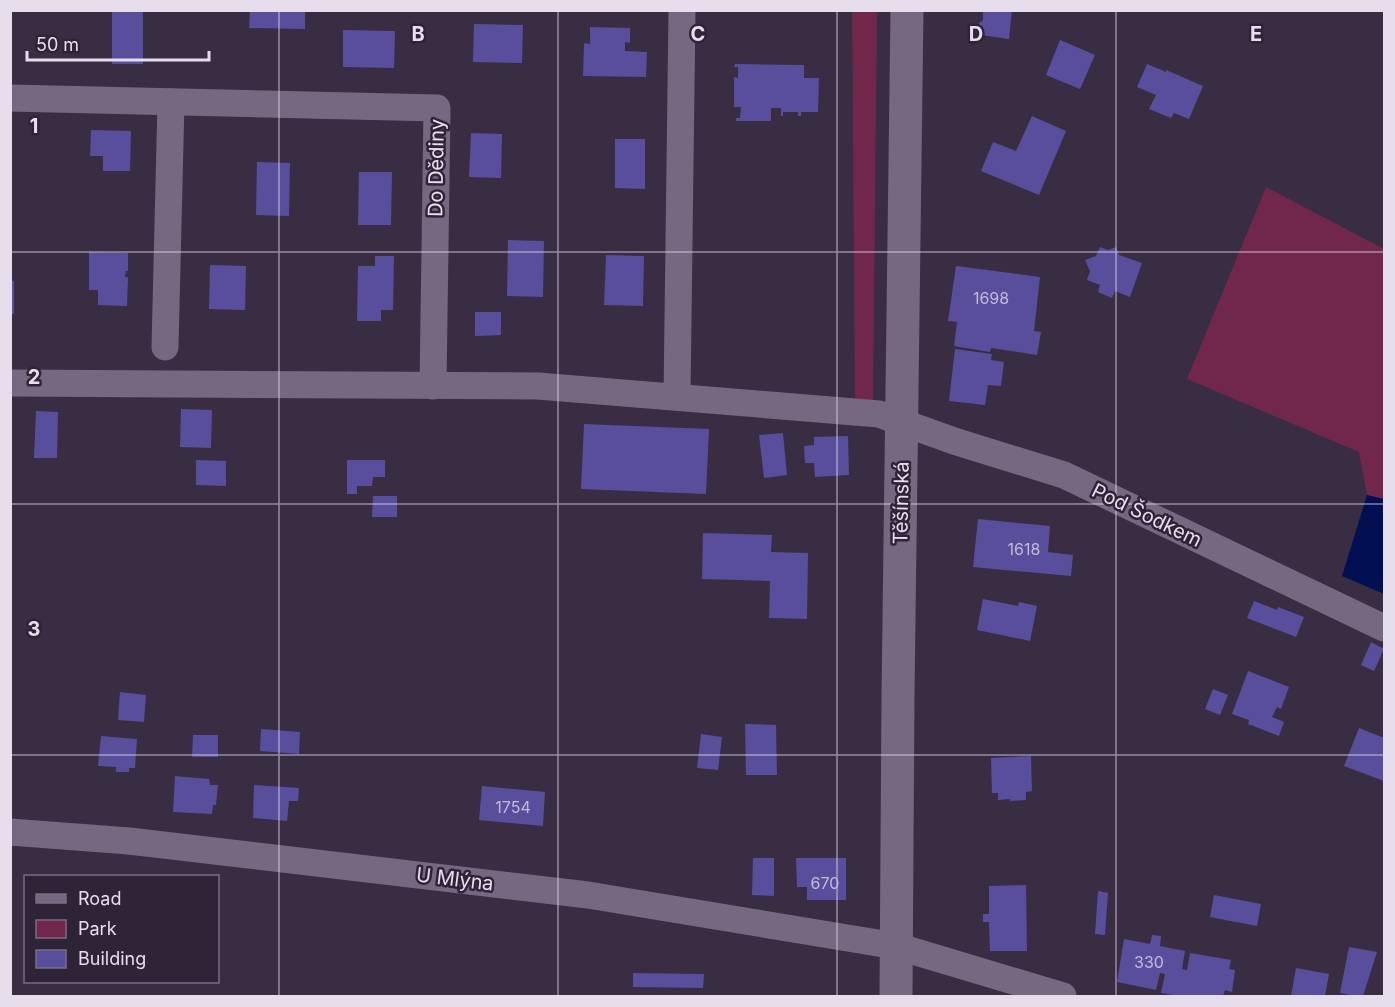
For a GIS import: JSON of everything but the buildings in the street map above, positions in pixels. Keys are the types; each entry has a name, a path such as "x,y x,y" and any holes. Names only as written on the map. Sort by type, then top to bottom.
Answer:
{"main road":[{"name":"Těšínská","path":"896,996 907,10"}],"street":[{"path":"676,397 682,10"},
{"name":"Do Dědiny","path":"10,98 437,108 433,386"},
{"path":"165,347 171,102"},
{"path":"10,382 538,386 864,412 879,414 902,422"},
{"name":"Pod Šodkem","path":"902,422 954,441 1064,475 1384,628"},
{"name":"U Mlýna","path":"10,831 129,841 588,895 896,946 1064,996"}],"green space":[{"path":"852,11 877,11 873,401 855,402"},
{"path":"1266,187 1384,249 1384,499 1367,495 1359,452 1187,379"}],"shaded area":[{"path":"1367,495 1384,499 1384,594 1342,576"}]}
